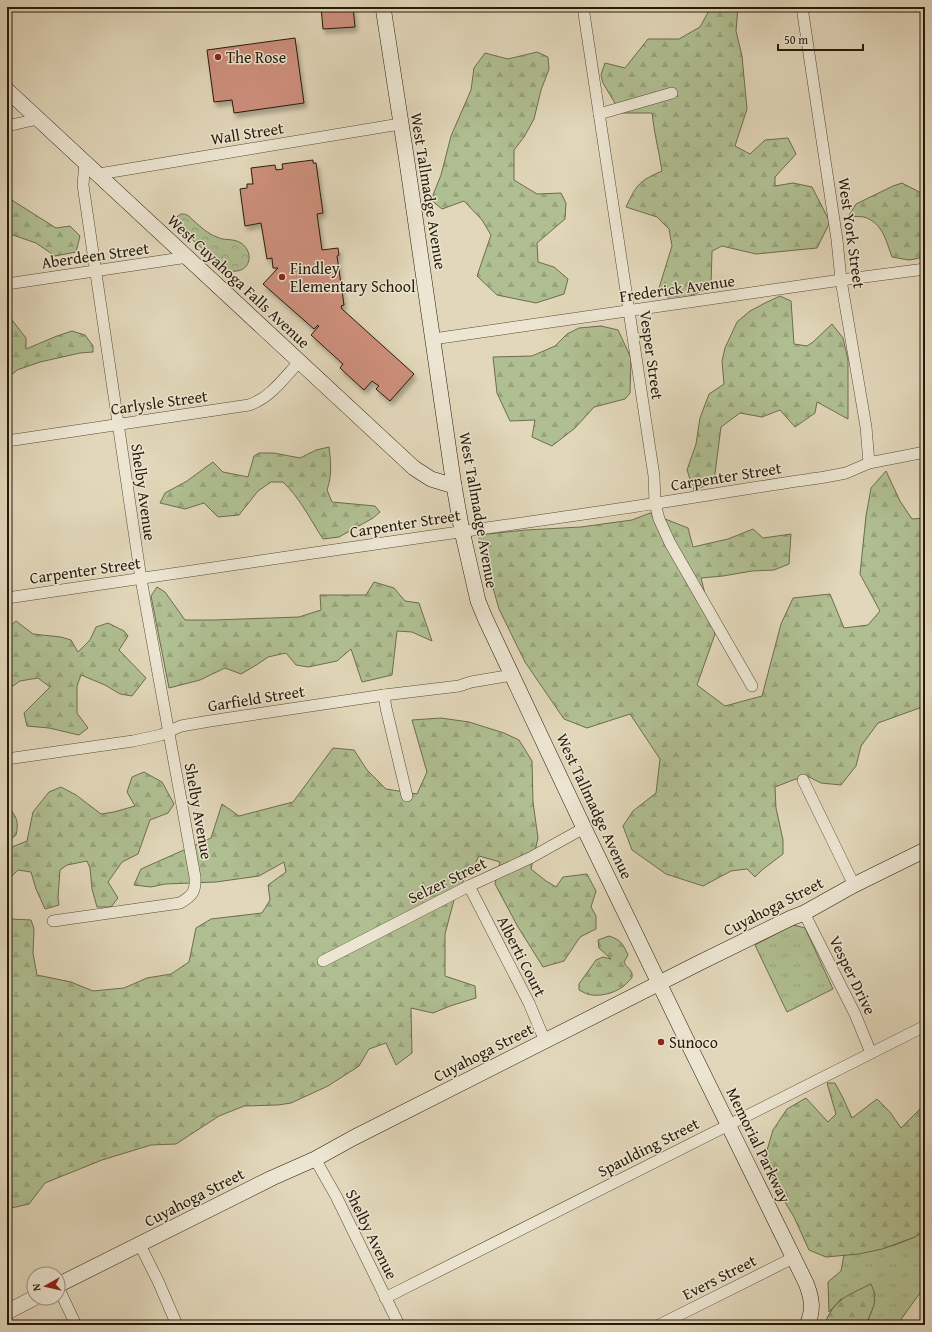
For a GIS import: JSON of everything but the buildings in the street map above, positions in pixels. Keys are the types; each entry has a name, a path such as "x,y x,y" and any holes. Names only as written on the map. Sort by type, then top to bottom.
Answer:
{"street":[{"name":"West Tallmadge Avenue","path":"383,7 454,486 462,531 478,601 659,984"},
{"name":"Vesper Street","path":"583,7 654,476 655,503 659,519 670,543 752,686"},
{"name":"West York Street","path":"802,7 837,240 841,280 866,427 869,463"},
{"name":"West Cuyahoga Falls Avenue","path":"7,90 414,468 431,479 454,486"},
{"path":"599,114 672,93"},
{"path":"7,126 38,119"},
{"name":"Wall Street","path":"99,174 400,124"},
{"name":"Shelby Avenue","path":"53,921 172,905 180,903 192,896 195,886 195,877 141,579 83,185 85,162"},
{"name":"Aberdeen Street","path":"7,284 188,257"},
{"name":"Frederick Avenue","path":"433,339 925,269"},
{"name":"Carlysle Street","path":"7,441 249,405 266,397 299,362"},
{"name":"Carpenter Street","path":"7,598 825,477 846,473 869,463 925,452"},
{"name":"Garfield Street","path":"7,759 133,741 161,735 181,726 210,721 384,695 459,686 471,682 512,675"},
{"path":"384,695 407,796"},
{"path":"803,780 854,885"},
{"name":"Selzer Street","path":"323,961 469,886 530,858 584,828"},
{"name":"Cuyahoga Street","path":"66,1282 272,1178 315,1159 353,1138 761,933 804,913 854,885 925,850"},
{"name":"Alberti Court","path":"469,886 528,1003 545,1041"},
{"name":"Vesper Drive","path":"804,913 855,1014 872,1052"},
{"name":"Memorial Parkway","path":"659,984 806,1283 811,1295 812,1305 807,1325"},
{"name":"Spaulding Street","path":"385,1298 925,1026"},
{"name":"Shelby Avenue","path":"315,1159 336,1196 398,1325"},
{"path":"140,1245 178,1325"},
{"name":"Evers Street","path":"659,1325 793,1258"},
{"path":"7,1312 26,1302"},
{"path":"66,1303 76,1325"}],"green space":[{"path":"711,7 738,7 736,31 742,56 747,109 735,146 750,154 765,140 788,138 796,154 775,177 775,186 793,183 812,187 830,222 817,248 756,254 722,246 712,251 711,287 690,296 670,300 659,288 672,246 669,229 657,217 626,207 636,188 643,181 662,171 652,113 621,113 603,83 601,75 605,63 625,68 648,39 679,39 700,27"},
{"path":"537,52 548,57 549,69 541,90 534,119 524,137 514,150 514,180 537,194 561,193 566,203 565,219 537,243 538,262 554,267 568,279 564,294 536,303 497,295 477,276 491,235 482,220 464,201 442,209 431,200 441,175 451,136 471,90 474,68 485,53 508,59"},
{"path":"902,183 925,195 925,257 909,260 892,257 886,239 876,224 864,217 848,217 856,204"},
{"path":"7,197 56,228 70,226 80,236 76,252 55,256 36,243 7,233"},
{"path":"181,214 188,216 214,236 238,241 246,247 249,258 245,267 241,270 226,270 173,222"},
{"path":"780,296 791,301 794,344 807,346 832,324 843,338 848,360 848,419 817,402 815,413 795,427 780,410 762,417 740,413 721,427 714,481 694,491 687,470 696,444 700,418 709,394 724,384 722,361 725,348 737,322 750,311"},
{"path":"12,320 26,338 26,349 72,331 85,335 93,346 93,352 80,353 40,362 17,370 7,379 7,321"},
{"path":"601,326 618,330 631,358 630,393 625,399 594,407 575,428 552,446 532,437 535,420 510,421 497,393 493,357 532,356 555,346 567,334 579,328"},
{"path":"329,447 331,469 327,490 332,502 375,506 380,512 373,518 339,537 323,539 300,502 283,482 271,482 258,491 239,515 218,517 204,503 185,509 160,503 165,493 187,481 213,462 223,472 248,477 254,456 259,453 274,453 300,458 316,450"},
{"path":"886,471 900,501 912,519 925,518 925,706 878,723 861,746 856,766 841,785 821,783 807,776 775,787 776,808 783,840 783,854 755,877 747,869 731,871 703,886 666,874 632,850 623,826 633,811 656,793 660,759 630,714 587,728 564,719 525,662 499,609 478,535 526,530 581,527 632,520 650,513 688,528 693,547 728,539 753,529 763,538 791,534 789,564 774,570 752,571 701,578 715,634 697,685 725,706 762,696 781,624 793,598 830,594 844,628 868,625 880,611 860,574 866,516 871,488"},
{"path":"374,582 394,588 405,601 419,603 432,641 412,632 397,631 392,675 362,682 351,649 337,661 308,667 296,665 286,653 268,657 241,674 225,668 200,680 169,688 151,596 157,587 165,592 185,620 214,620 299,617 321,610 320,595 366,595"},
{"path":"16,621 33,634 61,637 71,640 78,652 90,640 96,627 108,623 124,631 128,636 119,650 146,678 132,696 120,694 105,685 81,675 77,686 77,713 88,728 79,735 49,728 27,726 24,713 50,687 38,678 20,681 13,686 7,685 7,629"},
{"path":"441,718 469,722 504,733 519,740 532,761 533,802 538,838 531,869 556,887 563,877 587,874 596,891 591,907 596,916 596,929 580,937 564,961 543,967 518,927 495,884 500,862 479,856 474,866 461,884 454,900 445,934 445,976 475,986 476,998 433,1013 411,1008 412,1053 396,1065 386,1043 369,1049 359,1066 328,1086 291,1103 244,1106 219,1116 176,1144 151,1145 102,1160 45,1183 29,1204 7,1209 7,924 10,919 31,920 34,929 33,953 37,975 71,982 93,991 124,988 147,978 171,974 189,962 196,928 211,919 262,913 270,900 268,885 286,872 284,862 259,876 216,882 165,884 151,887 134,885 141,869 211,838 222,804 239,816 293,802 333,748 354,750 367,770 386,789 417,794 427,772 412,720"},
{"path":"144,772 162,782 174,804 168,813 150,820 138,854 122,862 108,882 118,898 111,907 97,907 92,889 90,868 87,861 67,865 60,870 59,905 45,909 36,889 31,872 18,870 7,881 7,852 12,847 27,841 33,812 49,792 61,787 76,795 101,814 114,812 135,806 127,792 132,777"},
{"path":"7,806 15,816 17,826 16,835 7,842"},
{"path":"793,925 805,928 833,989 787,1012 755,945"},
{"path":"609,936 619,941 625,948 628,955 624,962 632,973 632,978 620,989 604,995 587,994 579,990 579,984 596,960 603,957 611,959 599,948 598,940"},
{"path":"827,1083 835,1083 852,1118 877,1099 890,1112 901,1128 925,1102 925,1231 915,1237 882,1249 859,1254 826,1257 809,1250 794,1217 777,1189 765,1157 773,1130 787,1109 806,1098 828,1122 836,1114"},
{"path":"925,1231 925,1286 897,1325 866,1325 874,1305 841,1299 829,1312 828,1282 841,1271 844,1255 886,1248 906,1241"},
{"path":"871,1284 875,1294 874,1305 866,1325 824,1325 837,1303 848,1295"}],"place":[{"name":"The Rose","path":"218,57"},
{"name":"Findley Elementary School","path":"282,277"},
{"name":"Sunoco","path":"661,1042"}]}
